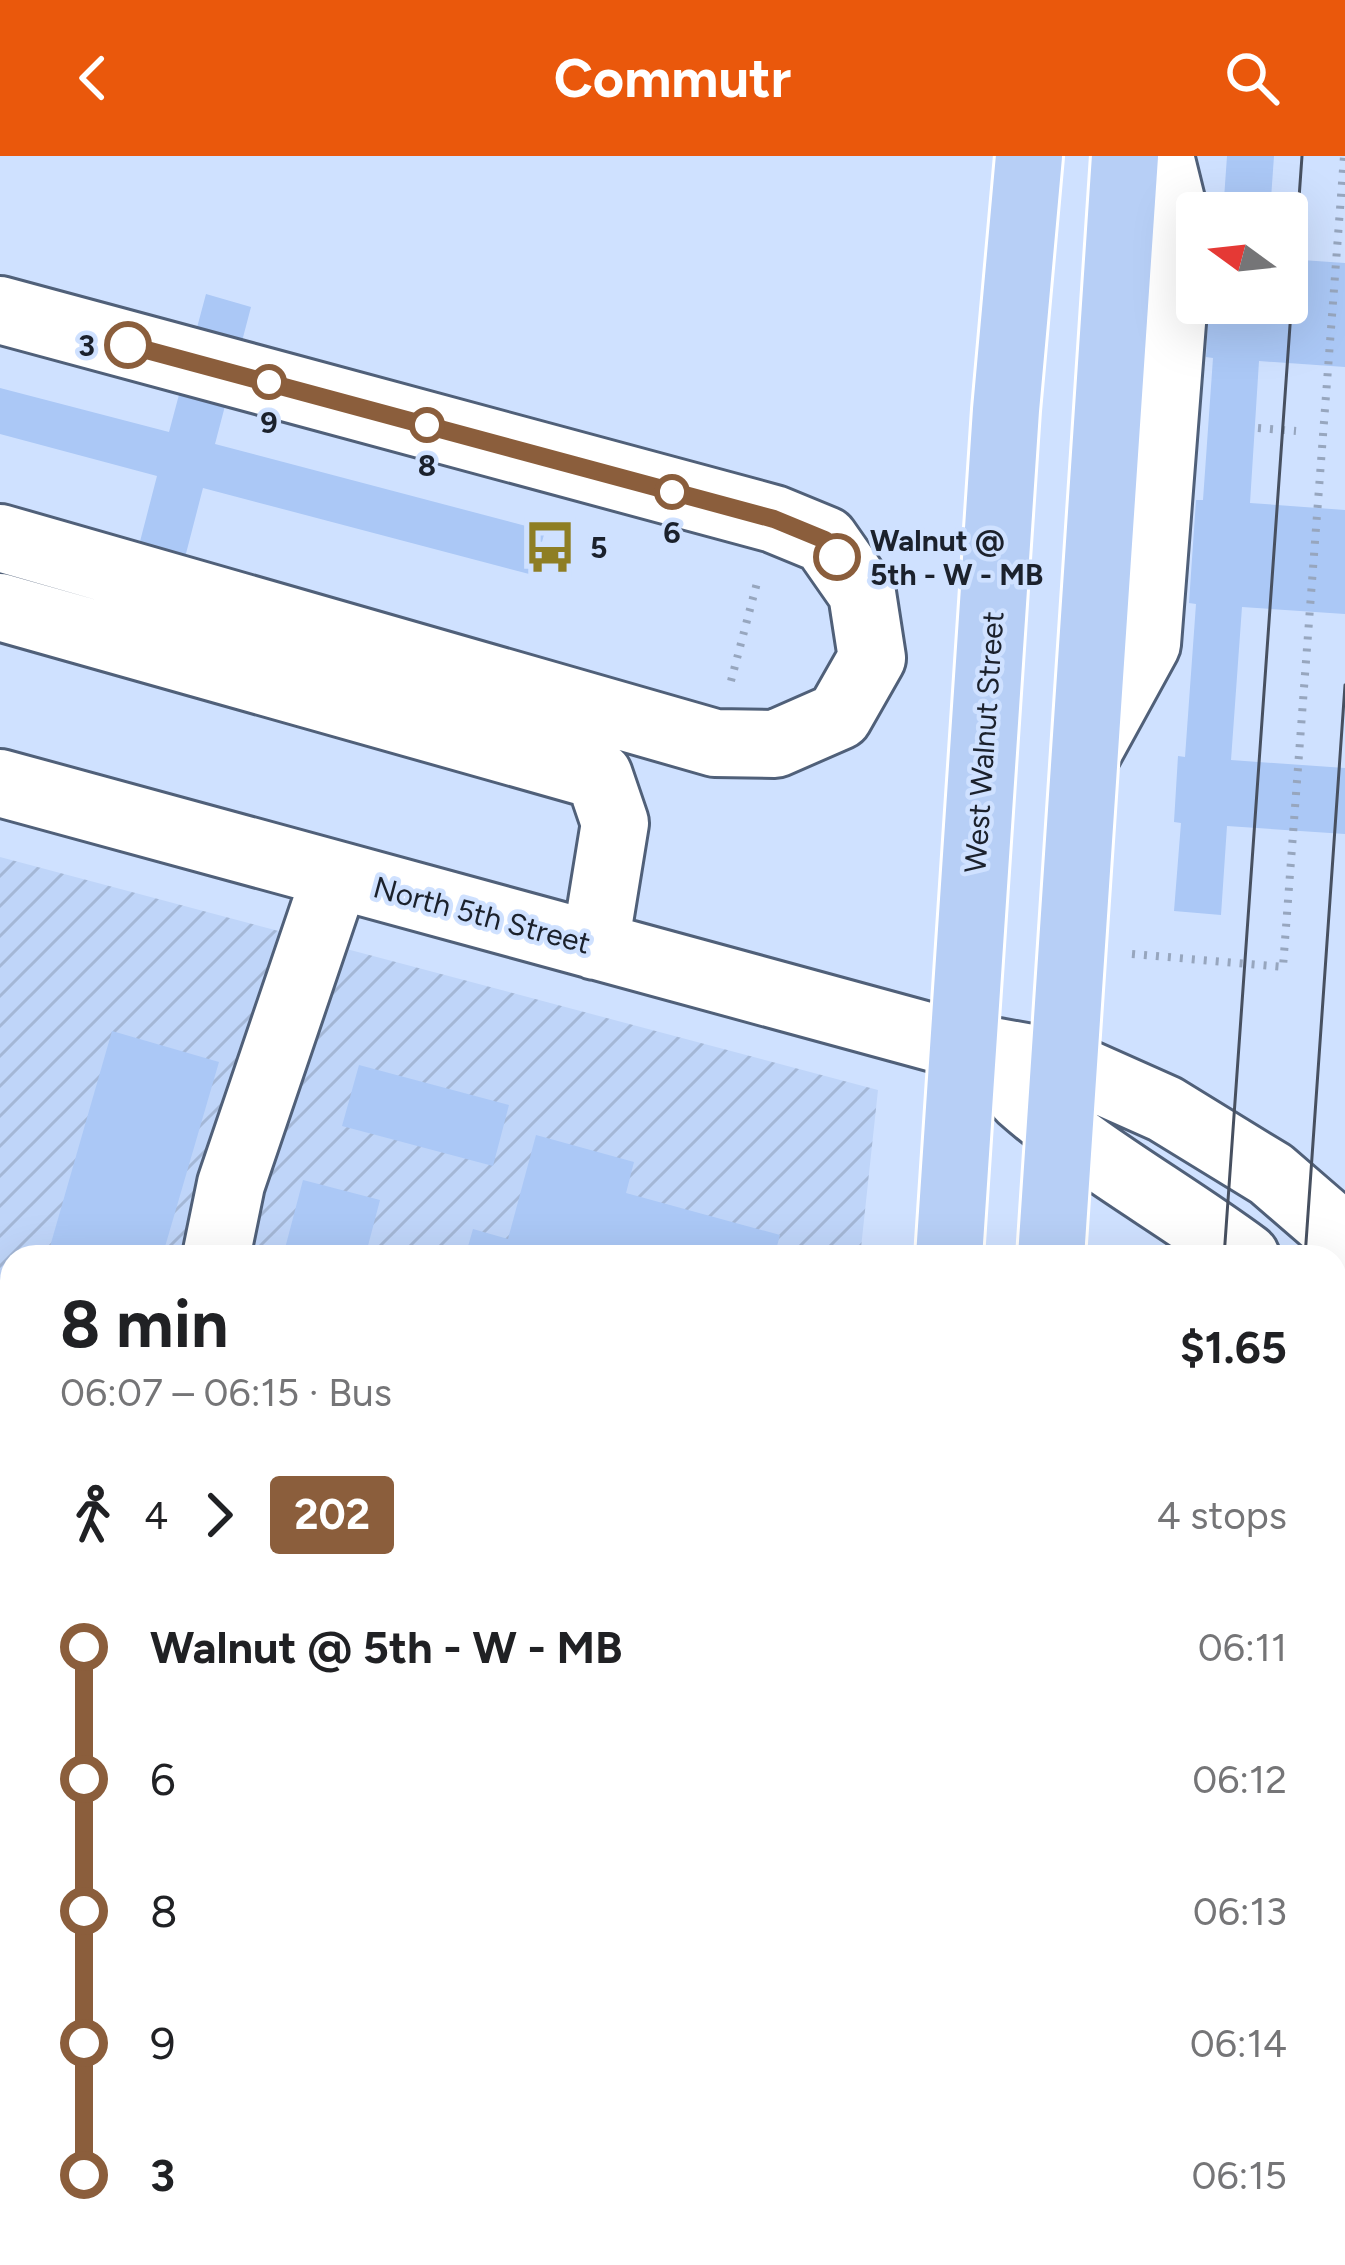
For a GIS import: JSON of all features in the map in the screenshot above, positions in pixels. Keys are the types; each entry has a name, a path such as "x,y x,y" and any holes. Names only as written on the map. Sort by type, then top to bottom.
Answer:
{"main road":[{"name":"West Walnut Street","path":"950,1245 1006,410 1029,156"},
{"path":"1052,1245 1125,156"}],"street":[{"path":"1085,757 1147,644 1179,233 1160,156"},
{"path":"0,310 774,519 825,540 862,593 872,658 839,716 775,744 715,743 0,538"},
{"path":"0,607 599,776 615,823 595,946"},
{"name":"North 5th Street","path":"0,783 964,1046 1064,1064 1165,1109 1271,1174 1345,1238"},
{"path":"219,1245 231,1184 336,875"},
{"name":"North 5th Street","path":"964,1046 1060,1131 1230,1245"}],"path":[{"path":"1123,953 1282,967 1344,156"},
{"path":"1258,428 1296,431"},
{"path":"728,694 762,566"}],"shaded area":[{"path":"0,857 878,1090 861,1245 0,1245"}],"building":[{"path":"1227,156 1274,156 1271,192 1224,192"},
{"path":"1308,260 1345,263 1345,367 1259,361 1250,503 1345,510 1345,614 1242,607 1231,760 1345,768 1345,834 1227,826 1221,915 1174,911 1181,823 1174,822 1178,756 1185,757 1196,604 1189,603 1196,500 1203,500 1213,358 1206,357 1208,324 1308,324"},
{"path":"206,294 251,307 215,444 545,531 533,575 203,488 168,623 122,611 157,476 0,434 0,388 169,432"},
{"path":"112,1031 219,1062 166,1245 50,1245"},
{"path":"359,1065 509,1105 493,1166 342,1126"},
{"path":"536,1135 634,1162 626,1193 780,1235 777,1245 468,1245 473,1229 508,1239"},
{"path":"303,1180 380,1200 368,1245 286,1245"}],"tram line":[{"path":"1225,1245 1302,156"},
{"path":"1306,1245 1345,685"}],"bus line":[{"name":"202","path":"128,345 774,519 825,540 837,557"}],"place":[{"name":"3","path":"128,345"},
{"name":"9","path":"269,382"},
{"name":"8","path":"427,425"},
{"name":"6","path":"672,492"},
{"name":"5","path":"550,547"},
{"name":"Walnut @ 5th - W - MB","path":"837,557"}]}
